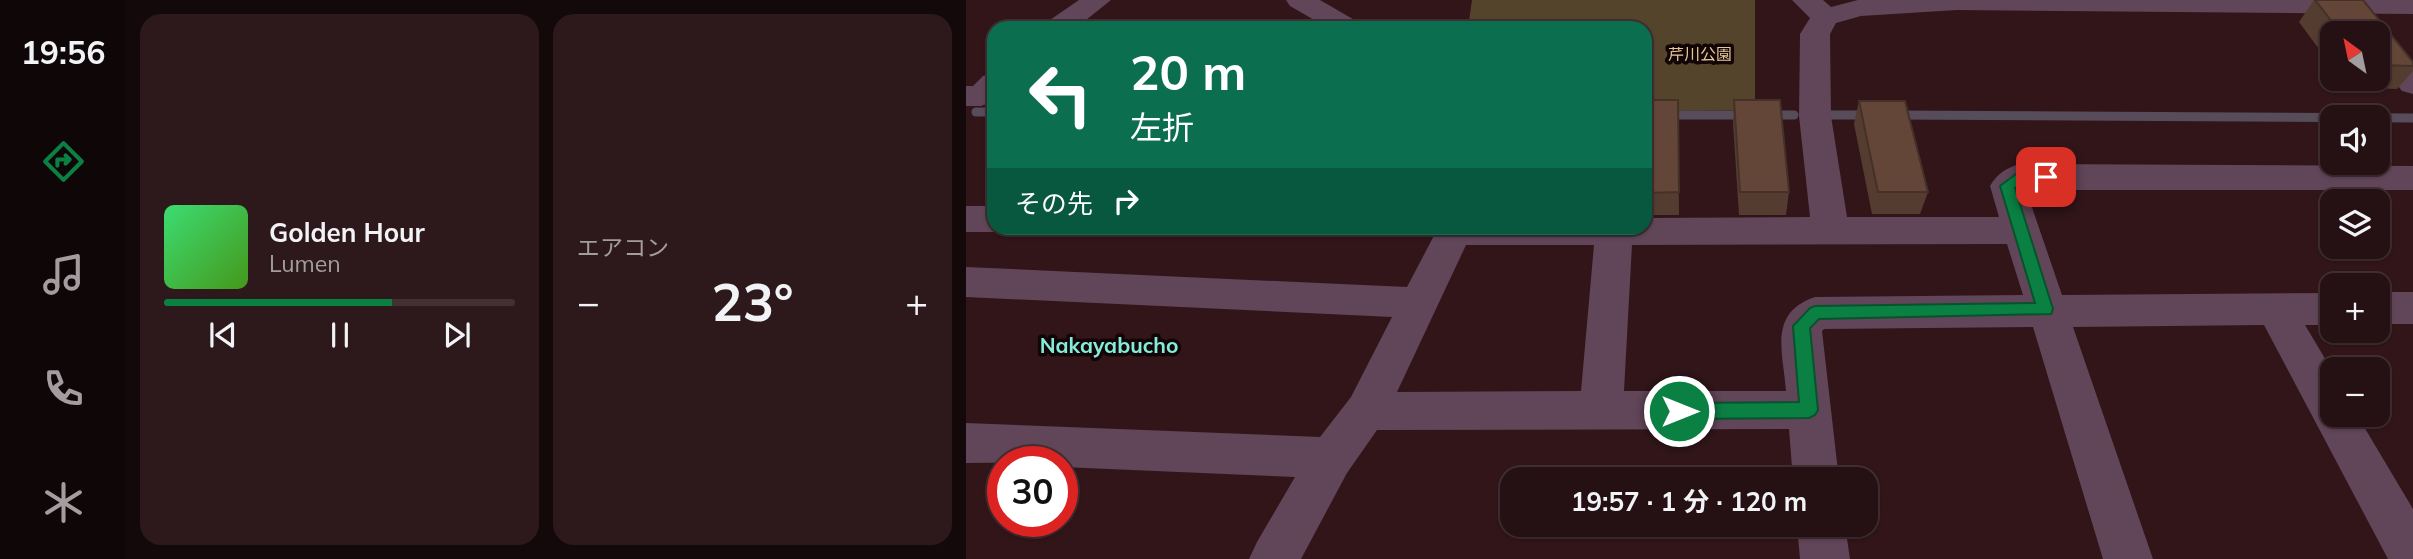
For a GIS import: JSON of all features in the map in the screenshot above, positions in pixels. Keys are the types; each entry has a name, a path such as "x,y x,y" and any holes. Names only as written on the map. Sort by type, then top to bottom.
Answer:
{"street":[{"path":"1068,21 1097,0"},
{"path":"1300,0 1336,21"},
{"path":"1922,0 2163,6 2413,6"},
{"path":"1830,229 1815,116 1816,9 1987,3"},
{"path":"2271,4 2358,18 2361,21"},
{"path":"2390,56 2413,84"},
{"path":"2128,559 2007,186 2020,176 2413,178"},
{"path":"966,219 987,219"},
{"path":"1652,232 1830,229 2020,231"},
{"path":"1274,559 1331,458 1366,411 1453,235"},
{"path":"1601,411 1614,235"},
{"path":"966,282 1419,303"},
{"path":"2390,308 2413,308"},
{"path":"1815,467 1801,326 1815,313 2045,309 2320,309"},
{"path":"2275,309 2320,390"},
{"path":"1366,411 1809,410"},
{"path":"2340,427 2413,556"},
{"path":"966,443 1331,458"},
{"path":"1822,537 1825,559"}],"green space":[{"name":"芹川公園","path":"1472,0 1755,0 1755,110 1652,111 1652,21 1469,21"}],"building":[{"path":"2315,0 2363,0 2380,21 2332,21"},
{"path":"2390,33 2413,62 2413,66 2390,65"},
{"path":"1652,100 1678,100 1679,192 1652,193"},
{"path":"1734,100 1780,100 1789,192 1740,192"},
{"path":"1859,101 1905,101 1928,192 1878,192"}],"waterway":[{"path":"976,112 987,112"},
{"path":"1652,115 1746,115"},
{"path":"1769,115 1794,115"},
{"path":"1829,115 1868,115"},
{"path":"1894,115 2413,118"}],"district":[{"name":"Nakayabucho","path":"1109,345"}],"route":[{"path":"1679,411 1809,410 1801,326 1815,313 2045,309 2007,186 2020,176 2046,177"}]}
